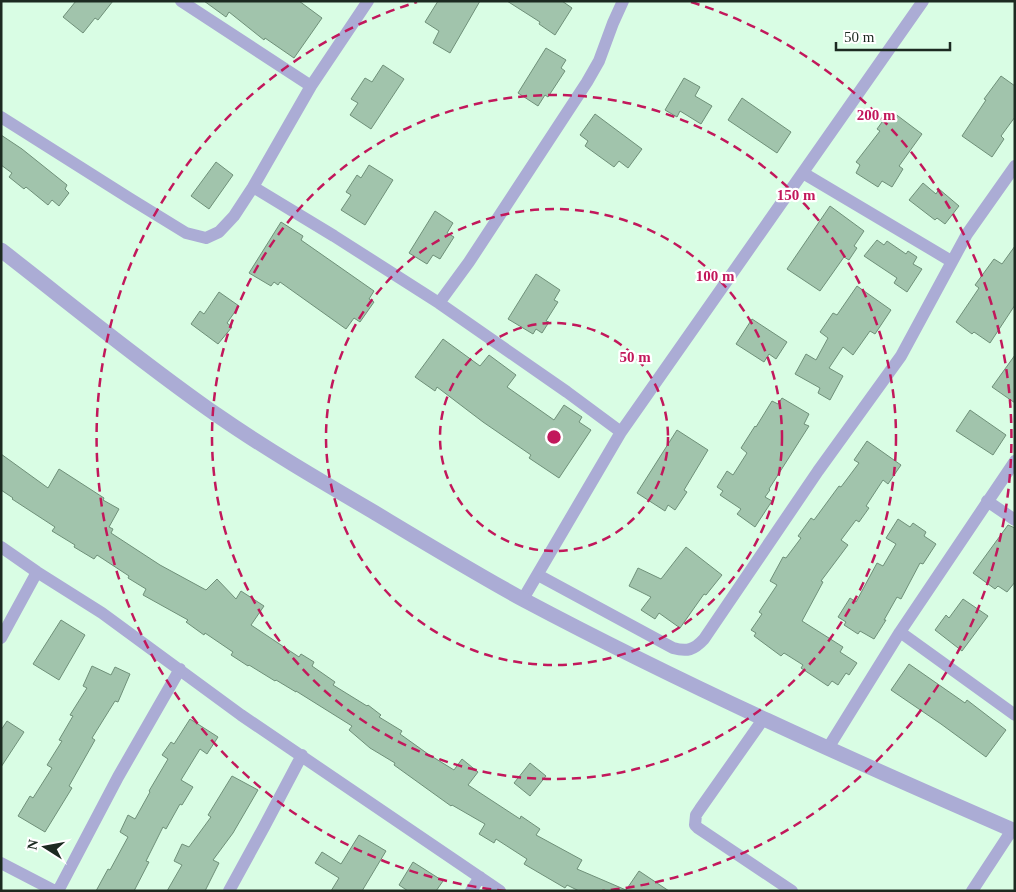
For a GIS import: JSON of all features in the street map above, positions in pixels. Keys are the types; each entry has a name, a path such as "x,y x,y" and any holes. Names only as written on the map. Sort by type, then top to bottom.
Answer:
{"street":[{"path":"181,1 311,86"},
{"path":"1,117 186,233 206,238 219,232 234,216 253,187 311,86 368,1"},
{"path":"439,303 469,262 600,61 623,1"},
{"path":"523,599 621,432 923,1"},
{"path":"538,575 673,648 688,650 698,645 900,356 921,321 951,261 967,234 1015,166"},
{"path":"803,173 951,261"},
{"path":"253,187 439,303 621,432"},
{"path":"1,250 162,375 218,415 312,475 441,553 523,599 636,658 828,748 1013,830 972,891"},
{"path":"828,748 900,632 1015,461"},
{"path":"987,501 1015,520"},
{"path":"1,547 102,613 241,715 500,891"},
{"path":"1,638 37,572"},
{"path":"900,632 1015,715"},
{"path":"1,863 56,891 180,669"},
{"path":"764,718 696,815 696,825 792,891"},
{"path":"229,891 302,755"},
{"path":"471,891 480,877"}],"building":[{"path":"76,1 113,1 98,20 95,18 83,33 63,17"},
{"path":"204,1 299,1 322,18 294,58 265,38 264,40 229,12 226,17"},
{"path":"438,1 480,1 450,53 433,43 439,31 425,22"},
{"path":"507,1 562,1 572,8 555,35 539,24 540,22"},
{"path":"546,48 566,60 561,68 565,71 548,97 545,95 538,106 518,93"},
{"path":"383,65 404,79 371,129 350,115 358,103 351,99 365,78 372,82"},
{"path":"1001,76 1015,86 1015,117 1001,136 1004,139 992,157 962,136 986,100 984,99"},
{"path":"684,78 700,87 695,96 712,106 701,124 680,111 677,117 665,110"},
{"path":"742,98 791,132 777,153 728,120"},
{"path":"894,113 922,134 899,166 903,169 892,187 882,181 878,187 856,173 860,165 856,162 880,131 877,129 885,118 888,120"},
{"path":"595,114 642,149 628,168 619,161 614,167 585,146 588,141 580,135"},
{"path":"1,135 22,149 67,185 65,189 69,193 59,206 52,200 48,205 26,187 24,189 9,177 12,173 1,165"},
{"path":"216,162 233,175 209,209 191,196"},
{"path":"369,165 393,180 365,225 341,210 351,195 346,192 357,175 361,178"},
{"path":"923,183 936,194 939,189 959,206 945,224 937,218 935,220 909,200"},
{"path":"830,206 864,231 854,246 857,248 849,260 844,257 820,291 787,269"},
{"path":"435,211 453,223 447,233 454,237 440,259 433,255 427,264 409,253"},
{"path":"281,222 303,236 301,240 374,291 369,299 374,302 360,322 354,318 346,329 280,282 278,285 274,282 271,286 249,273"},
{"path":"877,240 884,245 887,241 906,254 908,251 917,257 913,264 922,269 907,292 894,283 897,278 864,256"},
{"path":"1015,246 1015,305 990,343 974,332 972,334 956,322 979,288 975,285 994,259 1002,264"},
{"path":"536,274 560,290 554,300 558,302 546,321 549,322 542,333 536,329 533,334 508,319"},
{"path":"857,286 891,310 875,334 870,331 853,355 843,347 829,368 843,376 830,400 818,393 820,388 795,374 806,354 816,360 828,338 820,332 833,313 837,315"},
{"path":"219,292 239,306 227,323 232,327 218,344 191,324 200,311 204,314"},
{"path":"752,319 787,342 776,359 769,354 764,362 736,344"},
{"path":"443,339 480,366 489,355 516,375 507,387 554,420 564,405 582,417 579,422 591,430 559,478 529,458 531,455 437,387 435,391 415,377"},
{"path":"1015,355 1015,403 992,387"},
{"path":"782,398 809,414 804,424 809,426 769,489 765,497 772,501 755,527 737,514 741,509 720,495 723,491 717,487 727,471 733,475 747,453 741,448 772,401 778,404"},
{"path":"970,410 1006,435 993,455 956,431"},
{"path":"677,430 708,450 684,490 687,492 675,510 668,505 665,511 637,493"},
{"path":"867,441 901,465 888,484 883,480 866,506 869,508 859,522 856,520 841,540 848,545 821,581 823,582 802,621 843,647 840,652 857,663 849,675 846,673 838,685 832,681 828,686 801,668 803,665 784,653 781,656 754,636 756,633 751,630 762,614 759,612 777,585 770,581 783,557 786,558 801,538 798,536 811,518 814,520 859,463 854,460"},
{"path":"1,454 48,488 59,469 104,498 103,500 119,509 109,527 113,529 111,533 160,565 206,590 217,579 236,599 241,591 264,606 251,625 299,657 301,654 314,662 312,666 335,682 333,685 368,705 381,715 379,717 402,731 400,734 428,754 454,770 462,759 478,772 468,785 520,819 521,816 540,829 536,835 582,860 577,869 626,890 639,871 669,891 579,891 567,885 565,888 524,864 527,859 496,839 494,843 479,834 485,824 451,806 394,765 395,763 370,748 349,730 352,726 296,691 231,655 233,652 205,633 204,635 186,622 188,620 143,595 146,589 128,578 129,576 97,555 94,559 52,531 55,527 1,490"},
{"path":"898,519 910,527 913,523 926,532 924,536 936,544 923,564 920,563 901,599 897,597 874,639 860,631 858,634 844,625 846,622 838,617 850,598 856,602 877,563 883,566 896,544 886,538"},
{"path":"1008,525 1015,528 1015,582 1007,592 998,586 995,589 973,573"},
{"path":"686,547 722,575 706,595 704,594 680,628 659,613 655,619 641,610 651,597 629,586 638,568 661,579"},
{"path":"963,599 988,616 962,651 935,630 946,615 949,618"},
{"path":"61,620 85,635 59,680 33,664"},
{"path":"909,664 965,703 967,700 1006,730 986,757 891,690"},
{"path":"92,666 111,675 115,667 130,674 118,702 115,701 92,738 95,740 69,786 72,788 45,832 18,816 30,796 33,798 52,768 47,765 62,741 59,740 73,716 70,715 87,688 83,686"},
{"path":"190,719 218,737 207,754 200,749 181,780 193,787 182,805 180,804 166,829 163,827 146,861 149,862 134,891 96,891 128,837 120,832 128,815 135,819 168,759 162,755 171,742 174,744"},
{"path":"7,721 24,732 1,767 1,730"},
{"path":"530,763 546,776 530,796 514,783"},
{"path":"232,776 258,790 233,833 213,860 219,863 205,891 167,891 182,865 174,861 182,844 189,847 211,817 208,815"},
{"path":"359,835 386,851 362,891 331,891 339,878 315,863 322,852 341,864"},
{"path":"413,862 443,881 436,891 408,891 399,885"}]}
